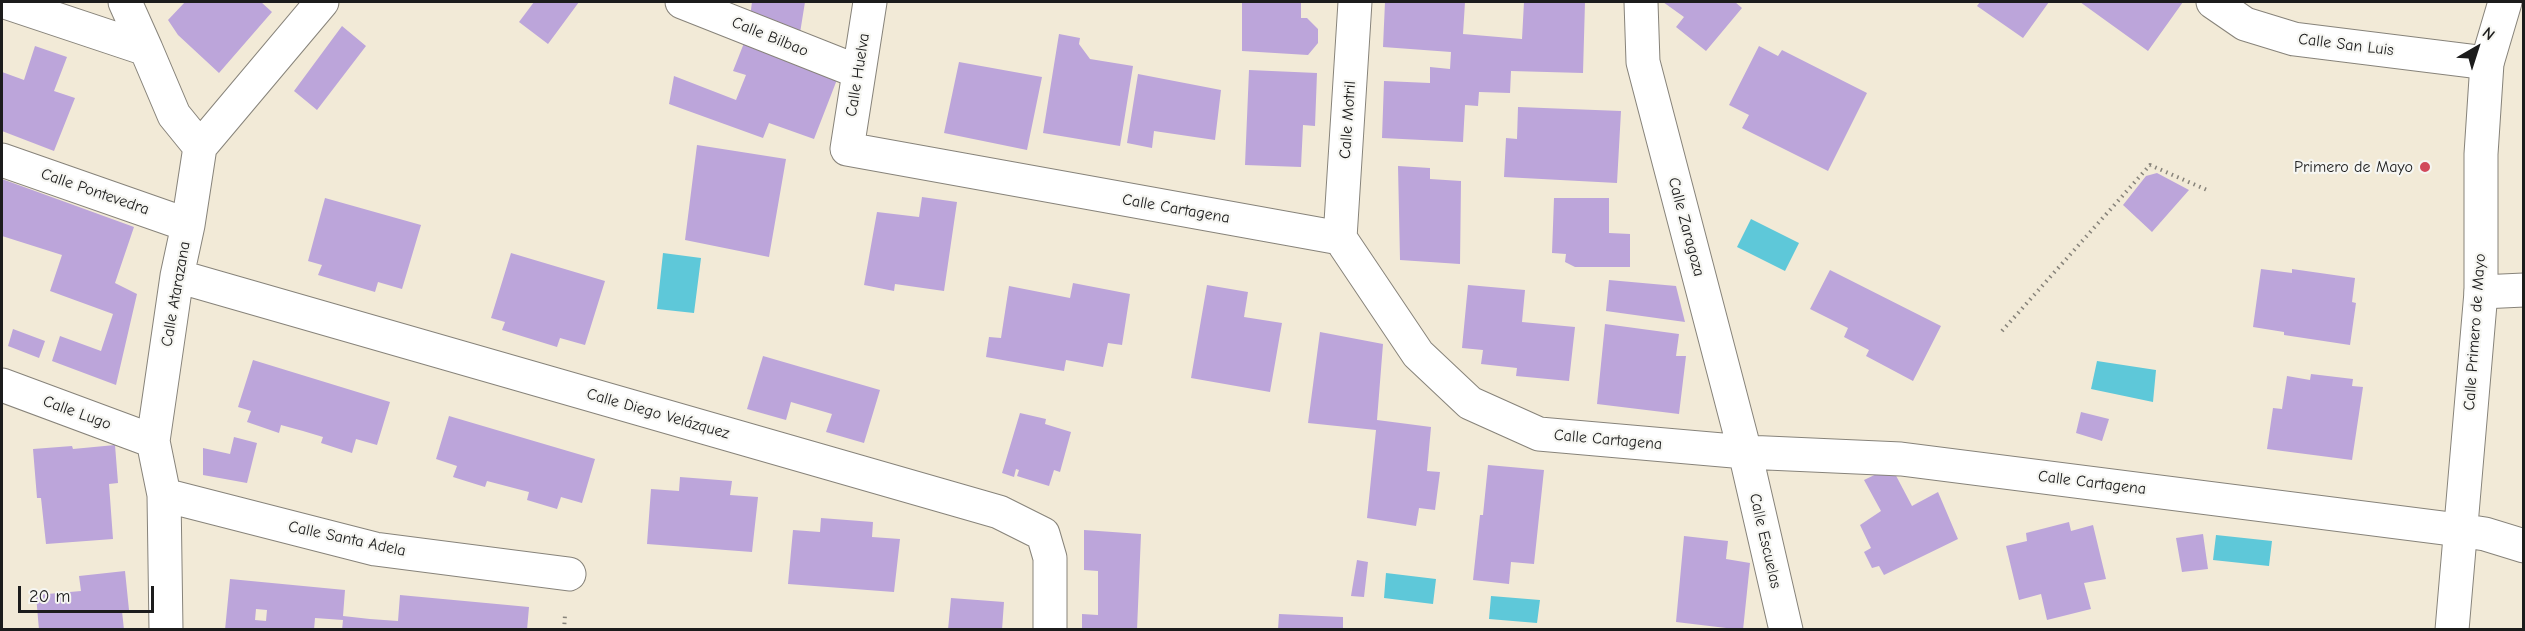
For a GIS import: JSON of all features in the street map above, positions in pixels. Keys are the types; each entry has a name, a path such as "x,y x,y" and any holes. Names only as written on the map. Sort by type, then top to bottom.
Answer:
{"street":[{"path":"4,2 146,49"},
{"path":"125,2 174,115 200,147 322,2"},
{"name":"Calle Bilbao","path":"682,2 859,72"},
{"name":"Calle Huelva","path":"847,149 870,2"},
{"name":"Calle Motril","path":"1340,238 1355,2"},
{"name":"Calle Zaragoza","path":"1641,2 1643,62 1745,452"},
{"name":"Calle San Luis","path":"2212,2 2245,24 2294,39 2487,63"},
{"name":"Calle Primero de Mayo","path":"2452,630 2481,292 2481,154 2487,63 2505,2"},
{"name":"Calle Atarazana","path":"166,630 164,495 153,441 177,276 188,225 200,147"},
{"name":"Calle Cartagena","path":"847,149 1340,238 1418,354 1470,403 1539,434 1745,452 1901,459 2459,530 2485,534 2523,546"},
{"name":"Calle Pontevedra","path":"2,160 188,225"},
{"name":"Calle Diego Velázquez","path":"177,276 999,512 1043,534 1050,558 1050,630"},
{"path":"2481,292 2523,290"},
{"name":"Calle Lugo","path":"2,385 153,441"},
{"name":"Calle Escuelas","path":"1745,452 1786,630"},
{"name":"Calle Santa Adela","path":"164,495 375,549 569,574"}],"path":[{"path":"2002,331 2150,165 2207,190"}],"water":[{"path":"1751,219 1799,243 1785,271 1737,247"},
{"path":"663,253 701,258 694,313 657,309"},
{"path":"2097,361 2156,370 2153,402 2091,389"},
{"path":"2216,535 2272,541 2269,566 2213,560"},
{"path":"1386,573 1436,579 1433,604 1384,598"},
{"path":"1491,596 1540,600 1537,623 1489,619"}],"building":[{"path":"185,2 261,2 272,12 219,73 178,35 168,20"},
{"path":"534,2 579,2 548,44 519,22"},
{"path":"752,2 805,2 800,33 750,17"},
{"path":"1242,2 1301,2 1301,18 1307,18 1318,29 1318,43 1308,55 1242,51"},
{"path":"1385,2 1465,2 1463,34 1522,39 1524,2 1585,2 1583,73 1511,71 1510,93 1479,92 1478,106 1465,105 1463,142 1382,138 1384,81 1430,83 1430,67 1450,69 1451,52 1383,47"},
{"path":"1663,2 1735,2 1742,8 1706,51 1676,27 1684,17"},
{"path":"1980,2 2049,2 2023,38 1977,6"},
{"path":"2080,2 2183,2 2148,51"},
{"path":"342,26 366,46 317,110 294,91"},
{"path":"1059,34 1080,38 1079,44 1090,59 1133,66 1120,146 1043,133"},
{"path":"744,43 838,77 814,139 769,123 763,138 669,104 674,76 736,100 746,75 733,71"},
{"path":"35,46 67,57 54,91 75,98 54,151 2,131 2,72 24,80"},
{"path":"1759,46 1778,56 1782,50 1867,93 1828,171 1742,128 1749,115 1729,105"},
{"path":"959,62 1042,77 1027,150 944,133"},
{"path":"1249,70 1317,73 1315,126 1303,125 1301,167 1245,165"},
{"path":"1138,74 1221,90 1215,140 1154,131 1152,148 1127,143"},
{"path":"1518,107 1621,111 1617,183 1504,177 1506,138 1517,139"},
{"path":"697,145 786,159 769,257 685,240"},
{"path":"1398,166 1430,168 1430,179 1461,181 1460,264 1400,260"},
{"path":"2157,173 2189,190 2152,232 2123,205 2146,176"},
{"path":"2,179 134,227 115,283 137,294 116,385 52,361 60,336 101,351 113,314 50,291 62,255 2,236"},
{"path":"922,197 957,202 944,291 895,284 894,291 864,285 877,212 919,217"},
{"path":"325,198 421,225 402,289 378,282 375,292 318,275 322,265 308,261"},
{"path":"1554,198 1609,198 1609,233 1630,234 1630,267 1575,267 1565,262 1566,254 1552,253"},
{"path":"511,253 605,281 585,345 560,338 557,347 502,330 505,322 491,318"},
{"path":"2261,269 2292,273 2292,269 2355,278 2352,302 2356,303 2350,345 2284,335 2284,332 2253,327"},
{"path":"1830,270 1941,326 1913,381 1866,356 1869,350 1844,337 1848,328 1810,309"},
{"path":"1609,280 1676,286 1685,322 1606,311"},
{"path":"1073,283 1130,294 1122,345 1108,343 1103,367 1066,360 1064,371 986,357 989,337 1001,338 1009,286 1070,298"},
{"path":"1207,285 1248,292 1244,317 1282,323 1270,392 1191,378"},
{"path":"1468,285 1525,290 1522,322 1575,327 1569,381 1516,376 1517,368 1481,364 1483,350 1462,348"},
{"path":"1605,324 1679,334 1676,356 1686,356 1679,414 1597,404"},
{"path":"13,329 45,341 39,358 8,346"},
{"path":"1320,332 1383,344 1377,420 1431,427 1427,471 1440,472 1435,510 1419,508 1416,526 1367,518 1376,430 1308,423"},
{"path":"763,356 880,390 864,443 826,432 832,414 791,402 786,420 747,409"},
{"path":"253,360 390,402 377,445 356,439 352,453 321,443 323,437 303,431 281,425 279,433 247,422 251,411 238,407"},
{"path":"2311,374 2353,379 2352,386 2363,387 2352,460 2267,449 2273,408 2282,409 2287,376 2310,380"},
{"path":"2081,412 2109,419 2102,441 2076,433"},
{"path":"1020,413 1046,419 1045,424 1071,432 1060,472 1054,470 1049,486 1017,476 1019,470 1016,469 1014,477 1002,473"},
{"path":"449,416 595,459 582,503 561,497 557,509 527,500 529,492 487,481 485,487 453,477 457,466 436,459"},
{"path":"234,437 257,443 247,483 203,475 203,448 230,454"},
{"path":"115,445 118,483 109,484 113,539 46,544 41,498 37,498 33,449 72,446 73,449"},
{"path":"1488,465 1544,470 1534,564 1511,562 1509,584 1473,580"},
{"path":"1892,468 1912,506 1938,492 1958,539 1884,575 1879,566 1872,568 1864,552 1871,548 1860,525 1881,511 1864,480"},
{"path":"680,477 732,481 730,495 758,497 752,552 647,544 651,489 679,491"},
{"path":"821,518 873,522 872,537 900,539 894,592 788,584 793,530 820,532"},
{"path":"2069,522 2071,531 2093,525 2106,579 2084,583 2091,609 2047,620 2041,594 2019,600 2006,546 2027,541 2026,533"},
{"path":"1084,530 1141,534 1137,630 1082,630 1082,614 1098,615 1098,571 1084,570"},
{"path":"2203,534 2208,569 2182,572 2176,538"},
{"path":"1684,536 1728,541 1726,559 1750,563 1743,630 1676,622"},
{"path":"1357,560 1368,562 1364,597 1351,596"},
{"path":"125,571 129,610 122,611 124,630 39,630 36,595 81,591 79,576"},
{"path":"230,579 345,590 343,616 370,619 398,621 400,595 529,607 527,630 342,630 343,620 315,618 314,630 225,630","holes":["256,609 267,610 266,621 255,620"]},
{"path":"951,598 1004,602 1002,630 948,630"},
{"path":"1279,614 1343,617 1343,630 1278,630"}],"place":[{"name":"Primero de Mayo","path":"2425,167"}]}
